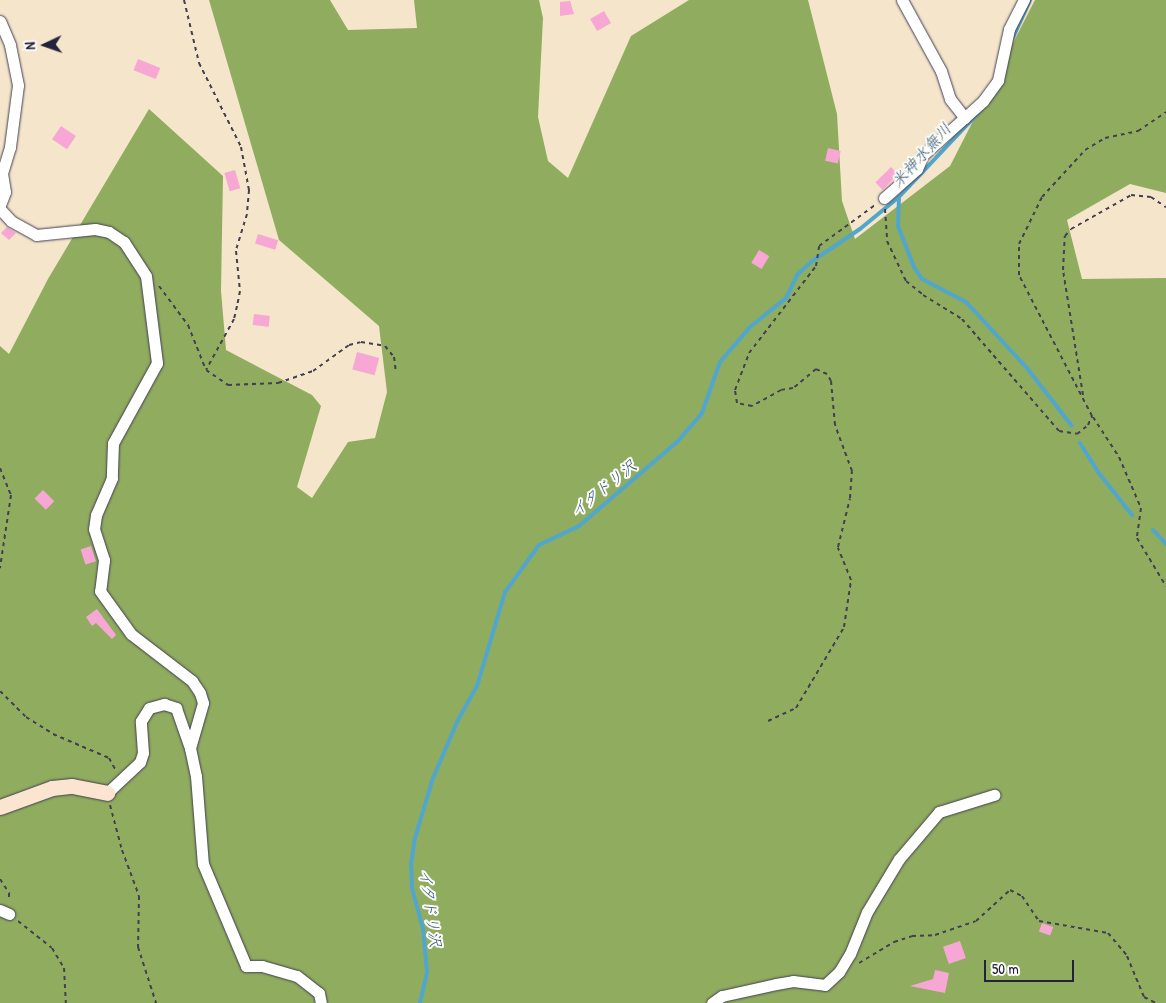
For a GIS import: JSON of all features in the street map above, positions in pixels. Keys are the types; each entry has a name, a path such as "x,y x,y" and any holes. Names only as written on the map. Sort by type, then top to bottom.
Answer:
{"street":[{"path":"902,0 941,71 950,99 965,118"},
{"path":"884,198 917,169 923,155 983,101 998,80 1009,29 1024,0"},
{"path":"0,21 10,44 18,84 12,139 2,173 5,192 0,205"},
{"path":"0,209 11,221 36,235 95,229 109,232 124,242 146,276 157,363 113,443 112,478 96,515 94,529 104,560 100,591 131,634 192,681 200,693 203,703 190,748"},
{"path":"0,807 52,788 72,786 107,793 140,762 143,753 143,713 155,704 176,708 190,748 196,776 202,864 246,966 262,966 296,976 319,993 321,1003"},
{"path":"712,1003 722,996 794,981 825,985 839,972 850,954 867,912 899,859 939,812 994,795"}],"path":[{"path":"184,0 199,63 241,147 249,190 244,224 236,250 240,291 234,319 206,370"},
{"path":"1166,112 1138,131 1105,138 1085,150 1042,197 1019,244 1019,275 1092,416 1119,457 1142,508 1137,538 1166,586"},
{"path":"1083,398 1063,270 1063,241 1071,229 1131,195 1151,197 1166,207"},
{"path":"768,721 796,708 844,627 851,580 838,547 850,498 852,471 835,425 831,381 827,374 816,369 793,388 781,390 752,406 737,403 734,398 749,353 816,266 819,246 884,198"},
{"path":"885,215 889,246 906,280 923,295 962,319 1059,432 1077,434 1088,425 1092,416"},
{"path":"146,276 151,276 188,325 206,370 228,385 278,382 313,371 350,345 361,342 385,346 394,357 396,373"},
{"path":"0,468 11,495 0,568"},
{"path":"0,691 26,717 53,734 109,758 119,780"},
{"path":"107,793 122,850 139,896 138,947 156,1003"},
{"path":"0,879 9,893 4,912 52,948 64,968 66,1003"},
{"path":"856,964 894,942 912,936 935,935 976,921 1010,890 1022,896 1039,921 1108,933 1128,956 1144,997 1156,1003"}],"green space":[{"path":"209,0 330,0 348,30 417,28 414,0 539,0 543,18 538,117 548,161 568,178 631,36 689,0 808,0 837,114 842,201 855,239 950,166 1035,0 1166,0 1166,193 1130,184 1067,220 1082,279 1166,278 1166,1003 0,1003 0,346 9,354 48,279 149,109 223,176 221,291 226,350 312,395 321,406 297,487 312,498 348,442 375,438 387,392 379,326 279,240"}],"building":[{"path":"570,1 574,14 560,16 560,2"},
{"path":"604,11 611,23 597,31 590,19"},
{"path":"138,59 160,68 156,79 134,70"},
{"path":"61,126 76,136 67,149 52,139"},
{"path":"828,148 841,151 838,164 825,161"},
{"path":"891,167 898,174 883,190 875,183"},
{"path":"235,170 240,188 230,191 224,173"},
{"path":"7,227 16,233 9,240 1,233"},
{"path":"258,234 278,240 275,250 255,244"},
{"path":"759,250 769,256 762,269 751,263"},
{"path":"254,314 270,316 269,327 253,325"},
{"path":"357,352 379,358 375,375 352,369"},
{"path":"43,490 54,501 46,510 35,498"},
{"path":"91,546 96,561 85,565 81,549"},
{"path":"97,609 116,635 112,639 96,623 92,626 86,617"},
{"path":"1042,923 1053,927 1050,936 1039,931"},
{"path":"960,941 966,958 949,964 943,947"},
{"path":"935,970 949,973 945,993 910,986 933,979"}],"waterway":[{"name":"米神水無川","path":"1011,42 1030,0"},
{"name":"イタドリ沢","path":"420,1003 427,972 423,929 412,888 411,865 415,838 433,778 458,720 477,686 505,592 539,545 579,526 677,442 702,413 720,362 750,327 786,298 797,275 811,262 860,229 899,197 979,112"},
{"name":"米神水無川","path":"899,197 898,226 914,267 922,279 966,302 1027,368 1072,426"},
{"name":"米神水無川","path":"1080,443 1098,472 1132,515"},
{"name":"米神水無川","path":"1153,530 1166,544"}]}
